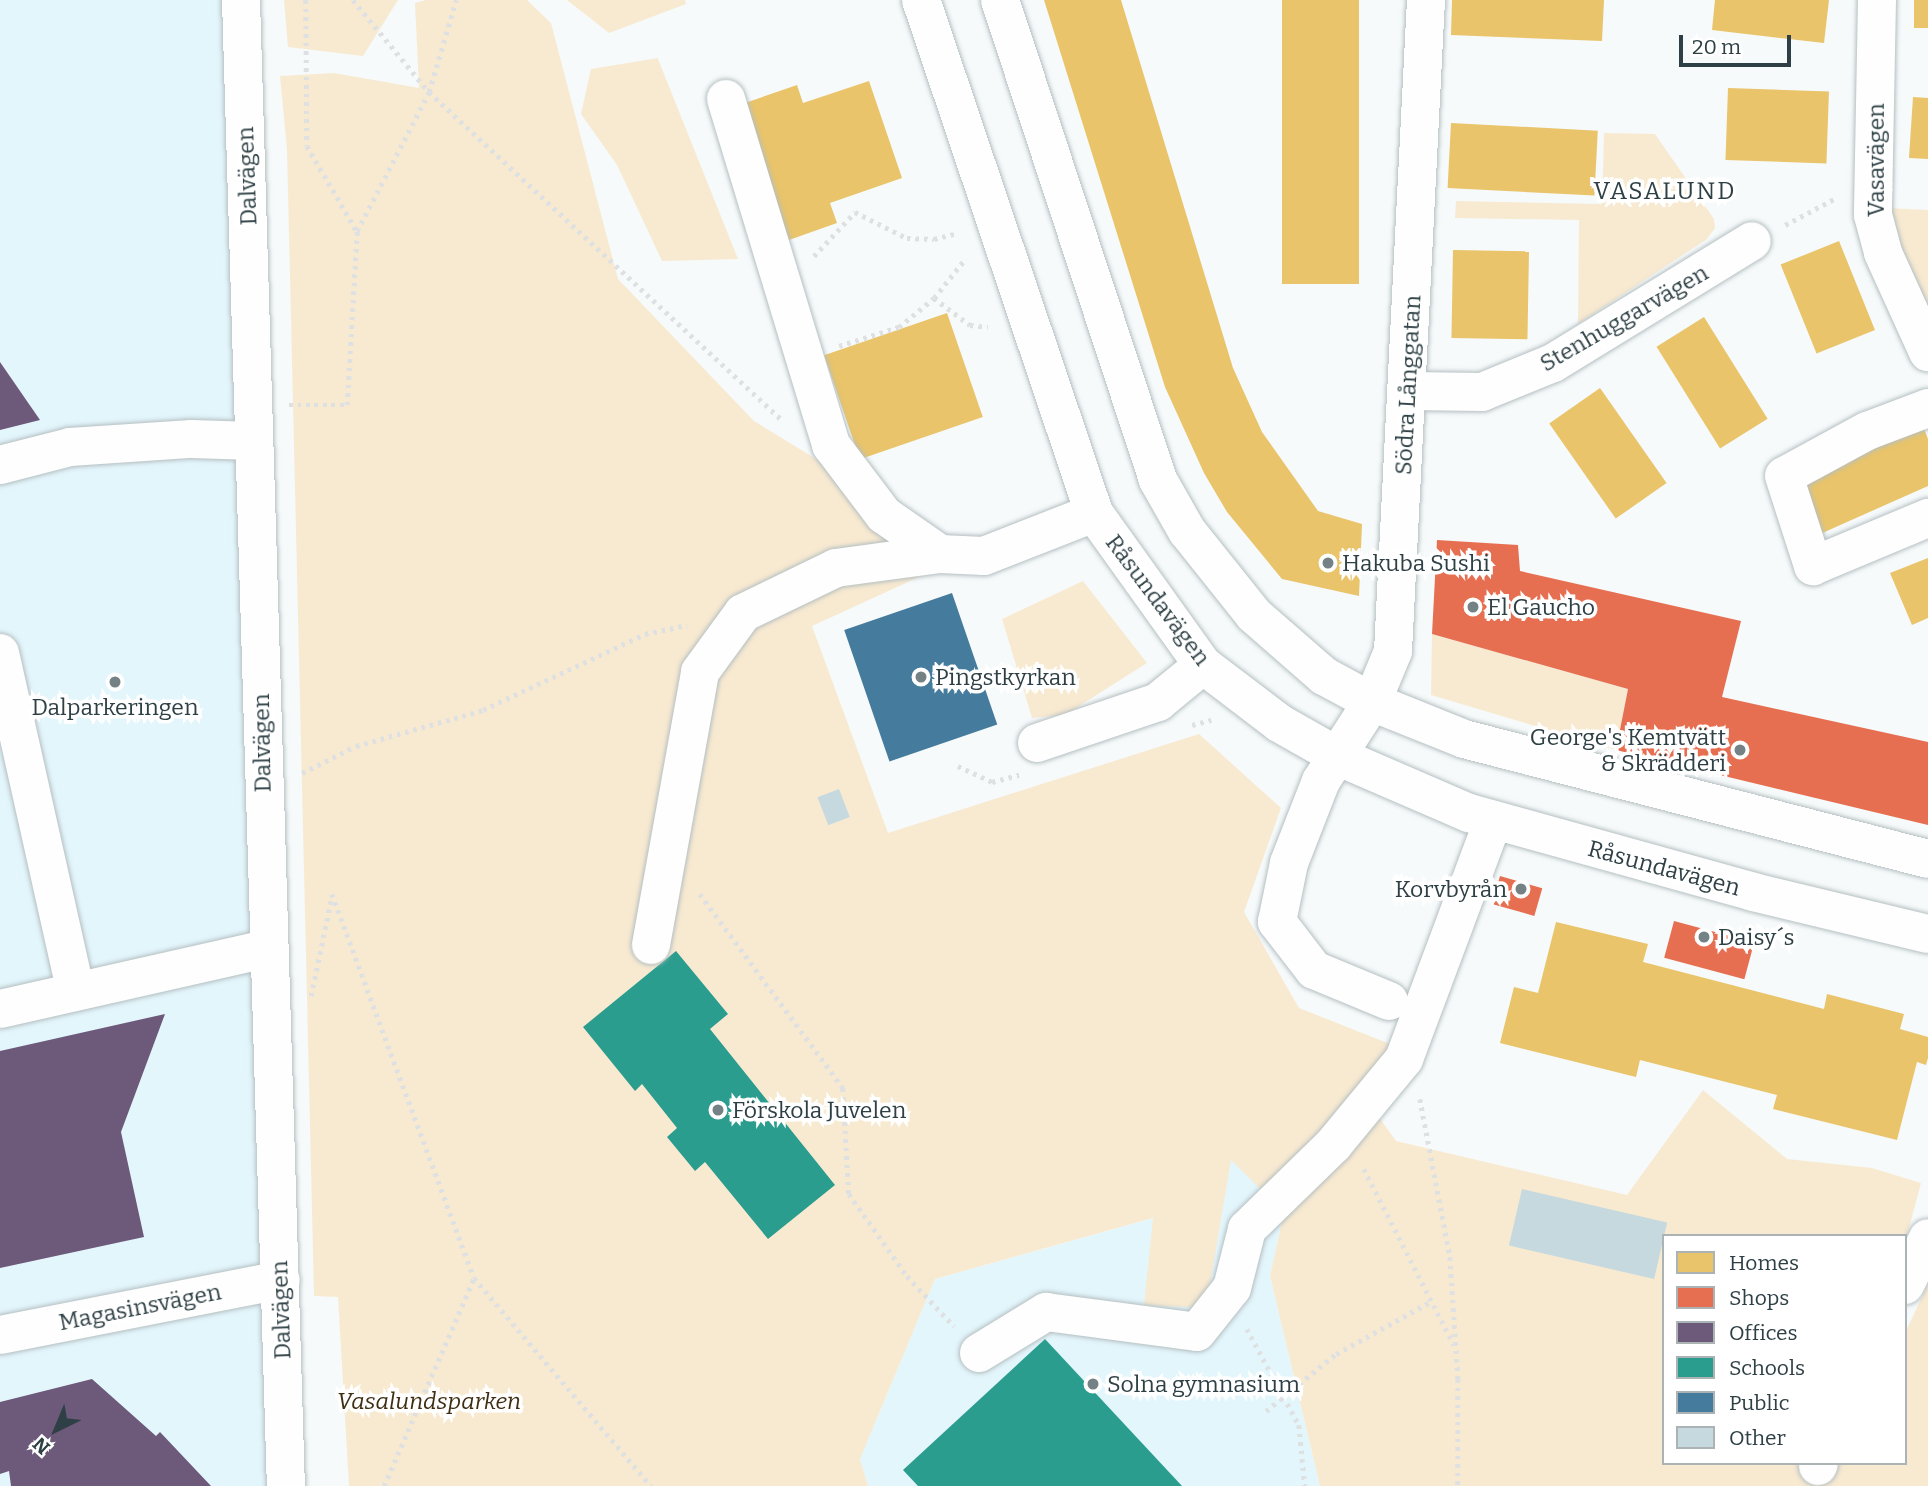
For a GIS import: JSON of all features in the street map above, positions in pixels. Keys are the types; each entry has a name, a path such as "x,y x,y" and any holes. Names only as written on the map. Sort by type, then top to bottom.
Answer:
{"street":[{"name":"Dalvägen","path":"242,0 267,949 281,1280 286,1486"},
{"name":"Råsundavägen","path":"921,0 1094,513 1203,665 1279,723 1337,756 1493,821 1928,934"},
{"path":"1000,0 1158,480 1187,531 1254,615 1324,676 1372,702 1464,739 1928,859"},
{"name":"Södra Långgatan","path":"1389,1001 1314,970 1277,922 1289,863 1321,781 1372,702 1393,651 1409,391 1426,0"},
{"name":"Vasavägen","path":"1877,0 1873,215 1882,253 1928,352"},
{"path":"726,99 831,445 884,514 940,554"},
{"name":"Stenhuggarvägen","path":"1409,391 1482,392 1553,363 1752,241"},
{"path":"1928,408 1867,431 1784,476 1813,566 1928,518"},
{"path":"0,465 71,447 192,439 254,423"},
{"path":"652,946 700,672 743,613 836,568 940,554 984,556 1094,513"},
{"path":"0,653 76,992"},
{"path":"1037,743 1158,702 1203,665"},
{"path":"979,1353 1046,1312 1197,1332 1232,1288 1247,1229 1345,1132 1404,1059 1493,821"},
{"path":"0,1009 267,949"},
{"path":"1907,1281 1928,1238"},
{"name":"Magasinsvägen","path":"0,1335 281,1280"}],"path":[{"path":"306,0 307,146 357,231"},
{"path":"353,0 429,92 797,433 831,445"},
{"path":"254,423 347,405 357,231 429,92 456,0"},
{"path":"1794,220 1844,193"},
{"path":"783,290 855,212 907,238 934,239 958,233"},
{"path":"804,357 899,327 934,298 966,258"},
{"path":"934,298 970,325 988,327"},
{"path":"263,776 301,773 356,746 484,710 645,634 743,613"},
{"path":"668,852 843,1087 849,1194 907,1276 979,1353"},
{"path":"332,894 474,1278 651,1486"},
{"path":"1404,1059 1425,1113 1450,1257 1456,1349 1458,1486"},
{"path":"1345,1132 1456,1349"},
{"path":"384,1486 474,1278"},
{"path":"1224,1298 1250,1332 1286,1395 1299,1425 1305,1486"},
{"path":"1266,1411 1336,1354 1432,1301"}],"shaded area":[{"path":"0,0 224,0 275,1486 0,1486"},
{"name":"Solna gymnasium","path":"1231,1159 1284,1212 1270,1276 1320,1486 868,1486 860,1459 935,1279 1154,1218"}],"green space":[{"path":"284,0 398,0 363,56 288,47"},
{"name":"Vasalundsparken","path":"426,0 527,0 551,23 618,279 754,421 821,462 919,577 812,626 888,833 1199,734 1281,808 1244,912 1299,1008 1390,1044 1378,1116 1396,1141 1627,1195 1703,1090 1787,1159 1872,1168 1921,1183 1907,1236 1662,1234 1662,1465 1907,1465 1907,1329 1928,1284 1928,1486 1320,1486 1270,1276 1284,1212 1231,1160 1206,1308 1144,1305 1153,1218 935,1279 860,1459 868,1486 349,1486 338,1297 314,1296 287,150 280,76 334,73 419,88 415,3"},
{"path":"567,0 685,0 686,4 609,33"},
{"path":"658,58 738,259 662,261 617,165 581,114 591,69"},
{"path":"1604,133 1655,134 1714,219 1715,228 1707,239 1578,324 1579,220 1455,218 1456,201 1602,204"},
{"path":"1887,208 1928,210 1928,327"},
{"path":"1083,581 1147,663 1065,715 1032,718 1002,619"},
{"path":"1432,634 1628,689 1616,750 1431,695"}],"building: Homes":[{"path":"1044,0 1121,0 1233,368 1262,432 1318,511 1362,524 1359,596 1282,579 1227,512 1204,473 1165,387"},
{"path":"1282,0 1359,0 1359,284 1282,284"},
{"path":"1452,0 1604,0 1602,41 1451,35"},
{"path":"1715,0 1829,0 1824,43 1712,30"},
{"path":"1914,0 1928,0 1928,28 1914,28"},
{"path":"869,81 902,178 830,203 837,223 789,240 742,104 797,85 803,103"},
{"path":"1728,88 1829,92 1826,163 1725,160"},
{"path":"1913,97 1928,98 1928,159 1909,158"},
{"path":"1451,123 1598,131 1594,196 1448,188"},
{"path":"1839,241 1875,330 1817,354 1781,265"},
{"path":"1453,250 1529,251 1527,339 1451,338"},
{"path":"947,313 983,417 860,459 824,355"},
{"path":"1704,317 1768,419 1720,448 1657,347"},
{"path":"1600,388 1667,483 1616,519 1549,424"},
{"path":"1923,426 1928,439 1928,486 1820,534 1796,477"},
{"path":"1928,558 1928,618 1912,625 1890,573"},
{"path":"1556,922 1648,944 1643,962 1824,1009 1827,994 1904,1014 1900,1029 1928,1037 1928,1058 1926,1065 1917,1062 1897,1140 1773,1109 1777,1095 1640,1060 1636,1077 1500,1043 1514,987 1538,993"}],"building: Shops":[{"path":"1437,540 1518,545 1520,571 1741,621 1722,697 1928,742 1928,825 1616,750 1628,689 1432,634"},
{"path":"1500,876 1542,888 1534,916 1492,904"},
{"path":"1674,921 1754,942 1744,979 1664,958"}],"building: Offices":[{"path":"0,362 40,420 0,430"},
{"path":"165,1014 121,1132 144,1237 0,1268 0,1051"},
{"path":"92,1379 156,1436 160,1432 211,1486 11,1486 9,1471 0,1474 0,1402"}],"building: Schools":[{"name":"Förskola Juvelen","path":"676,951 728,1014 710,1029 835,1185 768,1239 705,1162 695,1171 667,1137 677,1128 642,1084 635,1091 583,1027"},
{"path":"1045,1339 1182,1486 918,1486 903,1470"}],"building: Public":[{"name":"Pingstkyrkan","path":"952,593 997,724 889,762 844,630"}],"building: Other":[{"path":"839,789 850,817 828,825 818,797"},
{"path":"1522,1189 1667,1223 1665,1234 1662,1234 1654,1279 1509,1246"}],"place":[{"name":"Hakuba Sushi","path":"1328,563"},
{"name":"El Gaucho","path":"1473,607"},
{"name":"Pingstkyrkan","path":"921,677"},
{"name":"Dalparkeringen","path":"115,682"},
{"name":"George's Kemtvätt & Skrädderi","path":"1740,750"},
{"name":"Korvbyrån","path":"1521,889"},
{"name":"Daisy´s","path":"1704,937"},
{"name":"Förskola Juvelen","path":"718,1110"},
{"name":"Solna gymnasium","path":"1093,1384"}],"district":[{"name":"VASALUND","path":"1665,192"}]}
